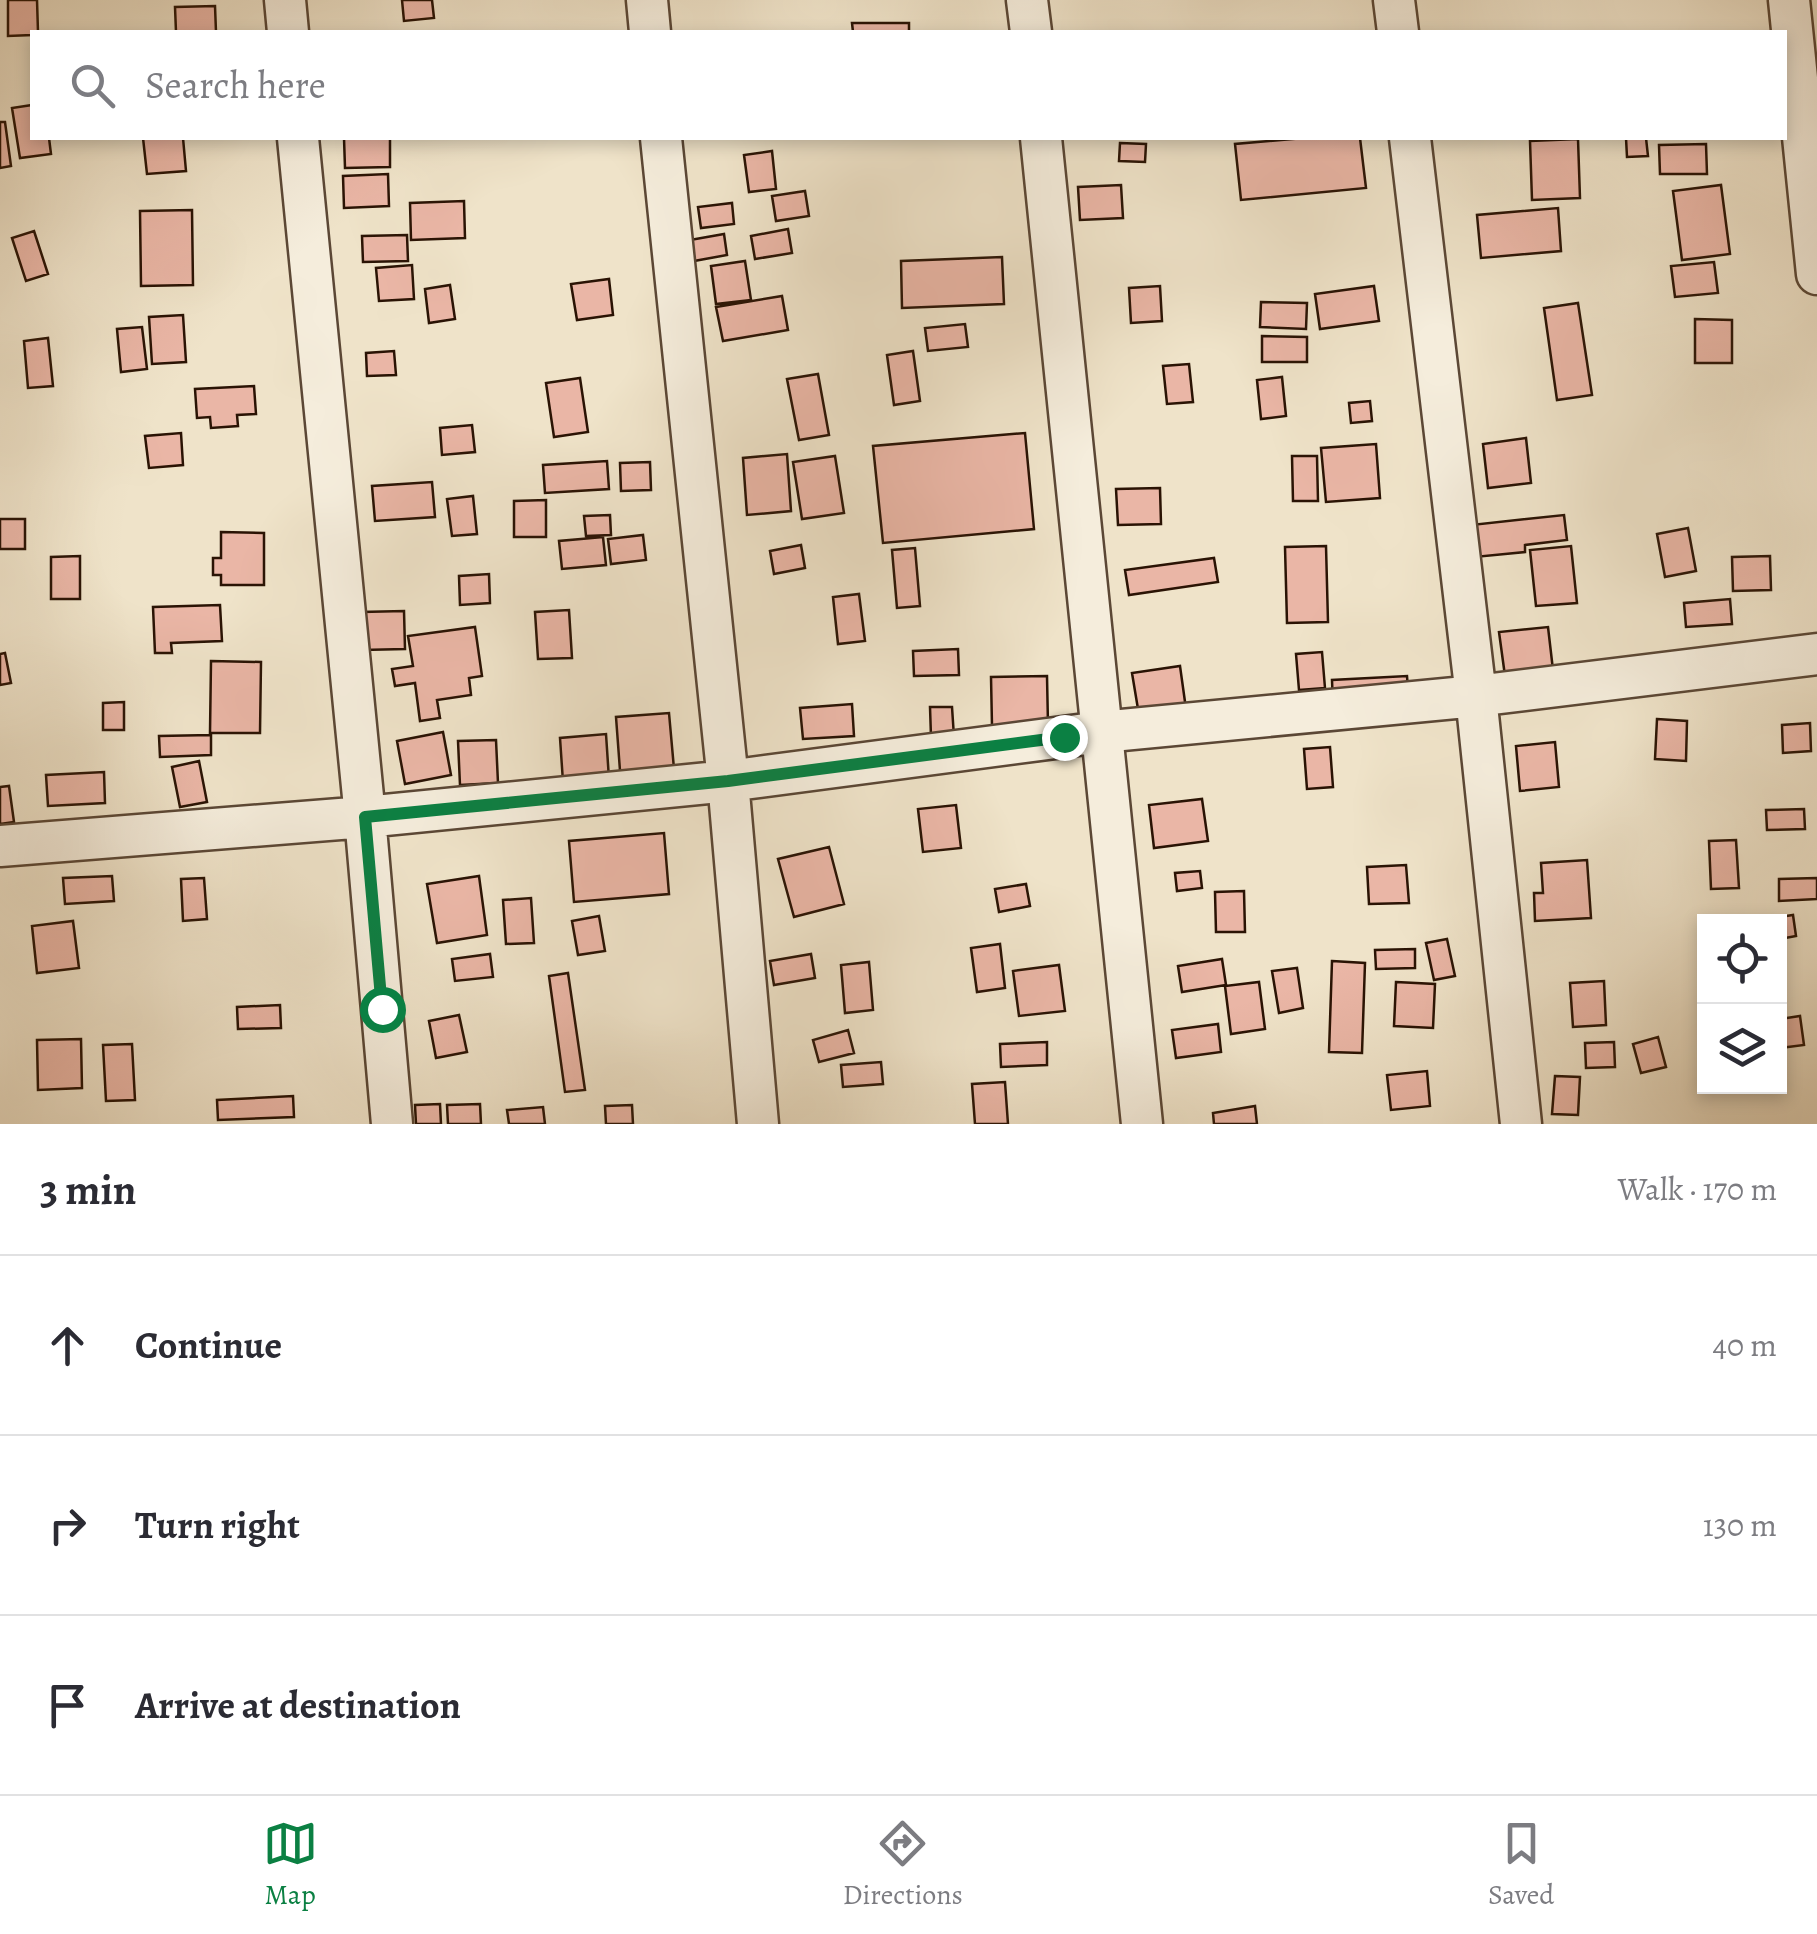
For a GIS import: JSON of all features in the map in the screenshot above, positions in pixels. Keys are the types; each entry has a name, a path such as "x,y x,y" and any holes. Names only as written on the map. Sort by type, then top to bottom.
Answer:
{"street":[{"path":"284,0 288,30"},
{"path":"647,0 650,30"},
{"path":"1027,0 1030,30"},
{"path":"1394,0 1398,30"},
{"path":"1789,0 1817,274"},
{"path":"298,140 392,1124"},
{"path":"661,140 728,781 758,1124"},
{"path":"1041,140 1142,1124"},
{"path":"1410,140 1522,1124"},
{"path":"0,846 365,817 728,781 1101,732 1476,696 1817,654"}],"building":[{"path":"8,0 37,0 38,30 30,30 30,35 8,36"},
{"path":"402,0 432,0 434,18 404,21"},
{"path":"215,6 216,30 176,30 175,7"},
{"path":"852,23 909,23 909,30 853,30"},
{"path":"30,105 30,140 49,140 51,154 20,158 12,108"},
{"path":"0,122 5,122 11,166 0,168"},
{"path":"143,140 183,140 186,171 147,174"},
{"path":"344,140 390,140 390,167 345,168"},
{"path":"1360,140 1366,188 1241,200 1235,144"},
{"path":"1578,140 1580,198 1532,200 1530,141"},
{"path":"1626,140 1646,140 1648,156 1627,157"},
{"path":"1120,143 1146,144 1145,162 1119,161"},
{"path":"1706,144 1707,174 1660,174 1659,145"},
{"path":"772,151 776,189 749,192 744,155"},
{"path":"388,174 389,206 344,208 343,176"},
{"path":"1121,185 1123,218 1080,220 1078,187"},
{"path":"1721,185 1730,254 1682,260 1673,191"},
{"path":"805,191 809,216 776,221 772,196"},
{"path":"464,201 465,238 411,240 410,203"},
{"path":"732,203 734,224 701,228 698,207"},
{"path":"1558,208 1561,251 1481,258 1477,215"},
{"path":"192,210 193,285 141,286 140,211"},
{"path":"788,229 792,253 755,259 751,236"},
{"path":"34,231 48,274 26,281 12,238"},
{"path":"724,234 727,255 694,261 690,240"},
{"path":"407,235 408,261 363,262 362,236"},
{"path":"1002,257 1004,304 902,308 901,261"},
{"path":"745,261 751,300 716,304 711,266"},
{"path":"1714,262 1718,293 1675,297 1671,266"},
{"path":"412,265 414,299 379,301 376,268"},
{"path":"609,279 613,315 577,320 571,284"},
{"path":"450,285 455,319 429,323 425,289"},
{"path":"1160,286 1162,321 1131,323 1129,288"},
{"path":"1374,286 1379,321 1320,329 1315,294"},
{"path":"782,296 788,330 723,341 716,307"},
{"path":"1261,302 1307,303 1306,329 1260,327"},
{"path":"1578,303 1592,395 1557,400 1544,308"},
{"path":"183,315 186,362 152,364 149,317"},
{"path":"1695,319 1732,320 1732,363 1695,363"},
{"path":"965,324 968,347 928,351 925,328"},
{"path":"142,327 147,369 121,372 117,329"},
{"path":"1262,336 1307,337 1307,362 1262,362"},
{"path":"48,338 53,386 28,388 24,341"},
{"path":"394,351 396,375 367,376 366,353"},
{"path":"913,351 920,401 894,405 887,355"},
{"path":"1189,364 1193,402 1167,404 1163,366"},
{"path":"818,374 829,435 799,440 787,379"},
{"path":"1282,377 1286,416 1261,419 1257,380"},
{"path":"580,378 588,432 554,437 546,383"},
{"path":"254,386 256,414 237,415 238,426 211,428 210,417 197,418 195,389"},
{"path":"1370,401 1372,421 1351,423 1349,403"},
{"path":"472,425 475,452 442,455 440,428"},
{"path":"181,433 183,465 149,468 145,436"},
{"path":"1025,433 1034,529 883,543 873,446"},
{"path":"1526,438 1531,483 1488,488 1483,444"},
{"path":"1376,444 1380,498 1326,502 1321,448"},
{"path":"787,454 791,511 747,515 743,458"},
{"path":"835,456 844,513 802,519 793,462"},
{"path":"1292,456 1317,456 1318,501 1293,501"},
{"path":"607,461 609,489 545,493 543,465"},
{"path":"650,462 651,490 621,491 620,463"},
{"path":"432,482 435,517 375,521 372,486"},
{"path":"1160,488 1161,524 1118,525 1116,489"},
{"path":"473,496 477,534 452,536 447,499"},
{"path":"546,500 546,537 514,537 514,501"},
{"path":"610,515 611,535 586,536 584,516"},
{"path":"1564,515 1567,540 1525,545 1525,552 1475,557 1471,525"},
{"path":"0,519 25,519 25,549 0,549"},
{"path":"1688,528 1696,571 1665,577 1657,534"},
{"path":"221,532 264,533 264,585 221,585 221,575 213,575 213,558 221,558"},
{"path":"643,535 646,560 611,564 608,539"},
{"path":"603,537 606,565 562,569 559,541"},
{"path":"801,545 805,568 774,574 770,551"},
{"path":"1326,546 1328,622 1287,623 1285,547"},
{"path":"1571,546 1577,603 1536,606 1530,550"},
{"path":"915,548 920,606 897,608 892,550"},
{"path":"80,556 80,599 51,599 51,557"},
{"path":"1770,556 1771,590 1733,591 1732,557"},
{"path":"1214,558 1218,582 1129,595 1125,570"},
{"path":"489,574 490,603 460,605 459,576"},
{"path":"859,594 865,641 838,644 833,597"},
{"path":"1730,599 1732,624 1686,627 1684,603"},
{"path":"220,605 222,641 171,643 172,653 155,653 153,607"},
{"path":"569,610 572,658 538,659 535,612"},
{"path":"404,611 405,649 362,650 361,612"},
{"path":"475,627 482,676 469,678 471,695 437,700 440,718 420,721 415,683 395,686 392,669 413,666 408,636"},
{"path":"1548,627 1553,670 1505,676 1499,632"},
{"path":"958,649 959,675 914,676 913,651"},
{"path":"1322,652 1325,688 1299,690 1296,654"},
{"path":"5,653 11,683 0,685 0,654"},
{"path":"211,661 261,662 260,733 210,733"},
{"path":"1180,666 1186,709 1139,715 1132,673"},
{"path":"1047,676 1048,725 992,726 991,677"},
{"path":"1407,676 1409,702 1333,706 1332,680"},
{"path":"124,702 124,730 103,730 103,703"},
{"path":"852,704 854,736 803,739 800,708"},
{"path":"930,707 952,707 954,737 931,737"},
{"path":"669,713 675,780 621,784 616,717"},
{"path":"1657,719 1687,721 1686,761 1655,759"},
{"path":"1810,723 1811,751 1783,753 1782,725"},
{"path":"443,732 451,775 405,784 397,741"},
{"path":"606,734 609,779 563,782 560,738"},
{"path":"211,735 211,755 160,757 159,736"},
{"path":"496,740 498,783 460,785 458,741"},
{"path":"1555,742 1559,787 1520,791 1516,746"},
{"path":"1330,747 1333,787 1307,789 1304,749"},
{"path":"199,761 207,802 180,807 172,767"},
{"path":"104,772 105,803 48,806 46,775"},
{"path":"9,786 14,822 0,824 0,787"},
{"path":"1202,799 1208,841 1154,848 1149,805"},
{"path":"956,805 961,848 923,852 918,809"},
{"path":"1804,809 1805,829 1767,830 1766,810"},
{"path":"664,833 669,894 574,902 569,841"},
{"path":"1736,840 1739,888 1711,889 1709,841"},
{"path":"829,847 844,904 794,917 778,859"},
{"path":"1587,860 1591,918 1535,921 1534,893 1543,893 1541,863"},
{"path":"1406,865 1409,903 1369,904 1367,867"},
{"path":"1200,871 1202,888 1177,891 1175,873"},
{"path":"112,876 114,901 65,904 63,878"},
{"path":"479,876 487,935 437,943 427,884"},
{"path":"204,878 207,919 183,921 181,879"},
{"path":"1817,878 1817,899 1779,901 1779,879"},
{"path":"1026,884 1030,906 999,912 995,889"},
{"path":"1244,891 1245,932 1216,932 1215,892"},
{"path":"531,898 534,943 506,944 503,900"},
{"path":"1793,915 1796,936 1787,938 1787,916"},
{"path":"599,916 605,951 578,955 572,921"},
{"path":"73,921 79,968 37,973 32,926"},
{"path":"1447,939 1455,976 1434,980 1426,943"},
{"path":"1000,944 1005,988 977,992 971,948"},
{"path":"1415,949 1415,968 1376,969 1375,950"},
{"path":"490,954 493,977 455,981 452,959"},
{"path":"811,954 815,978 774,985 770,961"},
{"path":"1222,959 1226,985 1182,992 1178,966"},
{"path":"1332,961 1365,963 1362,1053 1329,1052"},
{"path":"869,962 873,1010 845,1013 841,965"},
{"path":"1059,965 1065,1011 1019,1016 1013,971"},
{"path":"1297,968 1303,1008 1279,1013 1272,971"},
{"path":"568,973 585,1090 565,1092 549,976"},
{"path":"1604,981 1606,1025 1573,1027 1570,983"},
{"path":"1259,982 1265,1029 1231,1034 1225,986"},
{"path":"1396,982 1435,984 1433,1028 1394,1026"},
{"path":"280,1005 281,1028 238,1029 237,1007"},
{"path":"459,1015 467,1052 436,1058 429,1021"},
{"path":"1800,1016 1804,1045 1787,1047 1787,1018"},
{"path":"1218,1024 1221,1052 1176,1058 1172,1030"},
{"path":"848,1030 854,1053 819,1062 813,1040"},
{"path":"1658,1037 1666,1067 1641,1073 1633,1044"},
{"path":"81,1039 82,1088 38,1090 37,1040"},
{"path":"1047,1042 1047,1065 1001,1067 1000,1044"},
{"path":"1614,1042 1615,1067 1586,1068 1585,1043"},
{"path":"132,1044 135,1100 106,1101 103,1045"},
{"path":"881,1062 883,1084 843,1087 841,1065"},
{"path":"1427,1071 1430,1106 1391,1110 1387,1075"},
{"path":"1555,1076 1580,1077 1578,1115 1552,1114"},
{"path":"1005,1082 1008,1124 975,1124 972,1084"},
{"path":"293,1096 294,1117 218,1120 217,1100"},
{"path":"440,1104 441,1124 416,1124 415,1105"},
{"path":"480,1104 481,1124 448,1124 447,1105"},
{"path":"632,1105 633,1124 606,1124 605,1106"},
{"path":"1255,1106 1257,1124 1214,1124 1213,1113"},
{"path":"543,1107 545,1124 509,1124 507,1110"}],"route":[{"path":"382,1009 365,817 728,781 1064,737"}]}
